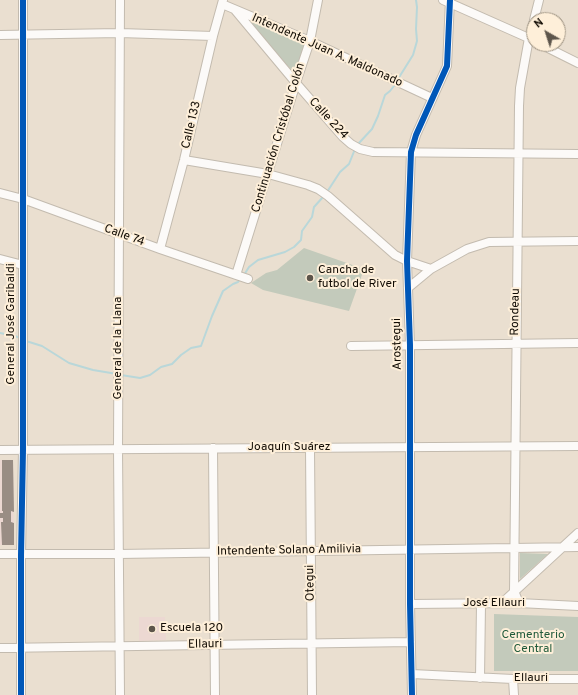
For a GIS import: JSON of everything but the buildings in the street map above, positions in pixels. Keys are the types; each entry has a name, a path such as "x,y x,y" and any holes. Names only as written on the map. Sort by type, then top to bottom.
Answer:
{"street":[{"name":"General José Garibaldi","path":"20,695 23,450 23,0"},
{"name":"General de la Llana","path":"120,0 118,449 120,695"},
{"name":"Continuación Cristóbal Colón","path":"242,277 268,174 310,41 318,0"},
{"name":"Rondeau","path":"536,12 540,0"},
{"path":"447,1 526,37"},
{"name":"Arostegui","path":"412,695 410,604 410,345 407,261 410,152 416,135 447,66 447,1"},
{"name":"Intendente Juan A. Maldonado","path":"222,2 235,10 310,41 432,98"},
{"name":"Calle 133","path":"160,249 184,160 222,2"},
{"name":"Calle 224","path":"235,10 342,137 360,149 373,152 578,154"},
{"path":"0,35 120,32 213,36"},
{"name":"Rondeau","path":"519,603 514,591 518,154 520,88 529,52"},
{"path":"556,52 578,63"},
{"path":"184,160 268,174 308,185 328,196 395,255 407,261 431,269"},
{"name":"Calle 74","path":"0,193 242,277"},
{"path":"408,288 431,269 467,249 489,242 578,241"},
{"path":"0,259 23,265"},
{"path":"350,346 578,343"},
{"name":"Joaquín Suárez","path":"0,450 578,446"},
{"path":"214,448 215,695"},
{"name":"Otegui","path":"310,448 312,695"},
{"path":"502,603 578,533"},
{"name":"Intendente Solano Amilivia","path":"0,554 119,554 578,547"},
{"name":"José Ellauri","path":"410,604 519,603 578,606"},
{"path":"480,678 481,604"},
{"name":"Ellauri","path":"0,648 411,642"},
{"name":"Ellauri","path":"412,674 480,678 578,679"},
{"path":"514,679 514,695"}],"shaded area":[{"path":"0,460 13,460 14,545 0,545"},
{"name":"Escuela 120","path":"139,617 165,617 166,640 139,641"}],"green space":[{"path":"247,19 306,43 296,75 247,21"},
{"name":"Cancha de futbol de River","path":"304,248 364,269 349,311 263,290 251,283 266,273 277,270"},
{"path":"520,553 548,554 520,579"},
{"name":"Cementerio Central","path":"494,614 578,617 578,671 494,671"}],"waterway":[{"path":"398,79 413,55 417,41 416,0"},
{"path":"359,143 372,129 385,95 394,86"},
{"path":"327,192 340,172 349,164 355,149"},
{"path":"244,275 249,267 258,260 285,252 294,247 301,240 302,231 312,217 314,207 323,197"},
{"path":"121,375 140,378 150,375 161,367 172,364 191,348 201,346 223,291 238,282 241,278"},
{"path":"0,333 20,338"},
{"path":"26,341 42,346 69,363 93,370 117,374"}],"cycle path":[{"path":"21,695 23,450 23,0"},
{"path":"412,695 410,604 410,345 407,261 411,152 416,135 447,66 450,0"}],"place":[{"name":"Cancha de futbol de River","path":"310,278"},
{"name":"Escuela 120","path":"152,629"}]}
